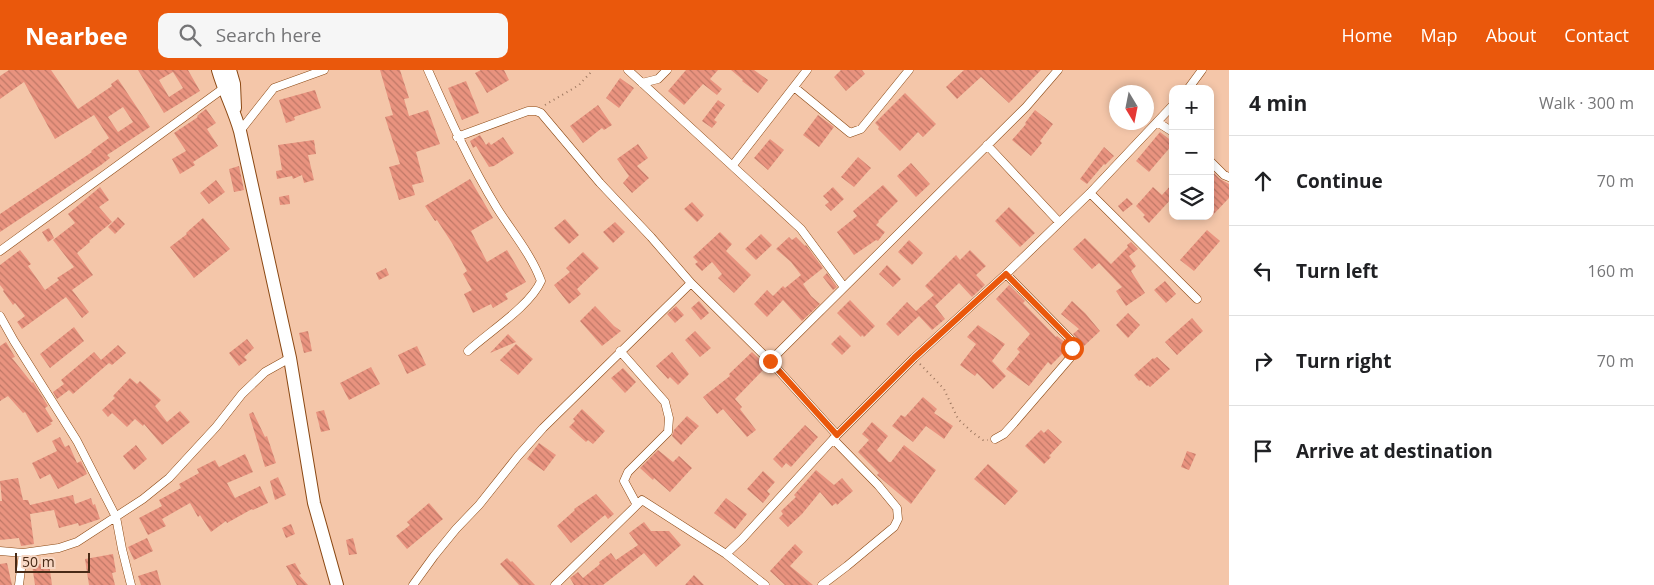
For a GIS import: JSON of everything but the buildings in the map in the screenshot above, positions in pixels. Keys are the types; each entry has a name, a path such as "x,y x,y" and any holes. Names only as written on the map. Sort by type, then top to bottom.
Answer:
{"main road":[{"path":"218,70 240,131 290,358 314,503 337,585"},
{"path":"230,70 234,84 235,113"}],"street":[{"path":"240,131 274,88 324,70"},
{"path":"428,70 457,137 497,208 536,269 541,281 536,291 520,307 468,351"},
{"path":"628,70 733,165 801,230 844,287"},
{"path":"642,83 658,78 667,70"},
{"path":"733,165 807,70"},
{"path":"794,87 850,133 861,129 910,70"},
{"path":"770,361 1026,107 1058,70"},
{"path":"1191,85 1202,70"},
{"path":"0,251 224,88"},
{"path":"726,554 835,437 914,358 1006,274 1090,193 1169,110"},
{"path":"457,137 528,111 536,111 547,118 600,183 651,237 690,283 770,361 878,484 897,508 898,519 894,527 822,585"},
{"path":"1157,122 1170,130"},
{"path":"987,145 1059,222"},
{"path":"1214,165 1229,178"},
{"path":"1090,193 1197,299"},
{"path":"995,439 1009,428 1070,358 1072,348 1072,341 1006,274"},
{"path":"413,585 456,529 479,505 543,428 690,283"},
{"path":"0,316 77,441 116,517 130,585"},
{"path":"620,351 665,402 669,418 668,432 628,472 624,481 637,505"},
{"path":"0,551 23,553 59,548 77,542 116,517 143,499 169,478 216,427 242,394 266,372 290,358"},
{"path":"555,585 642,500 726,554 765,585"},
{"path":"19,585 23,553"}],"path":[{"path":"536,111 579,85 593,70"},
{"path":"914,358 944,389 958,419 983,440 995,439"}],"route":[{"path":"770,361 837,435 914,358 1006,274 1072,341 1072,348"}]}
